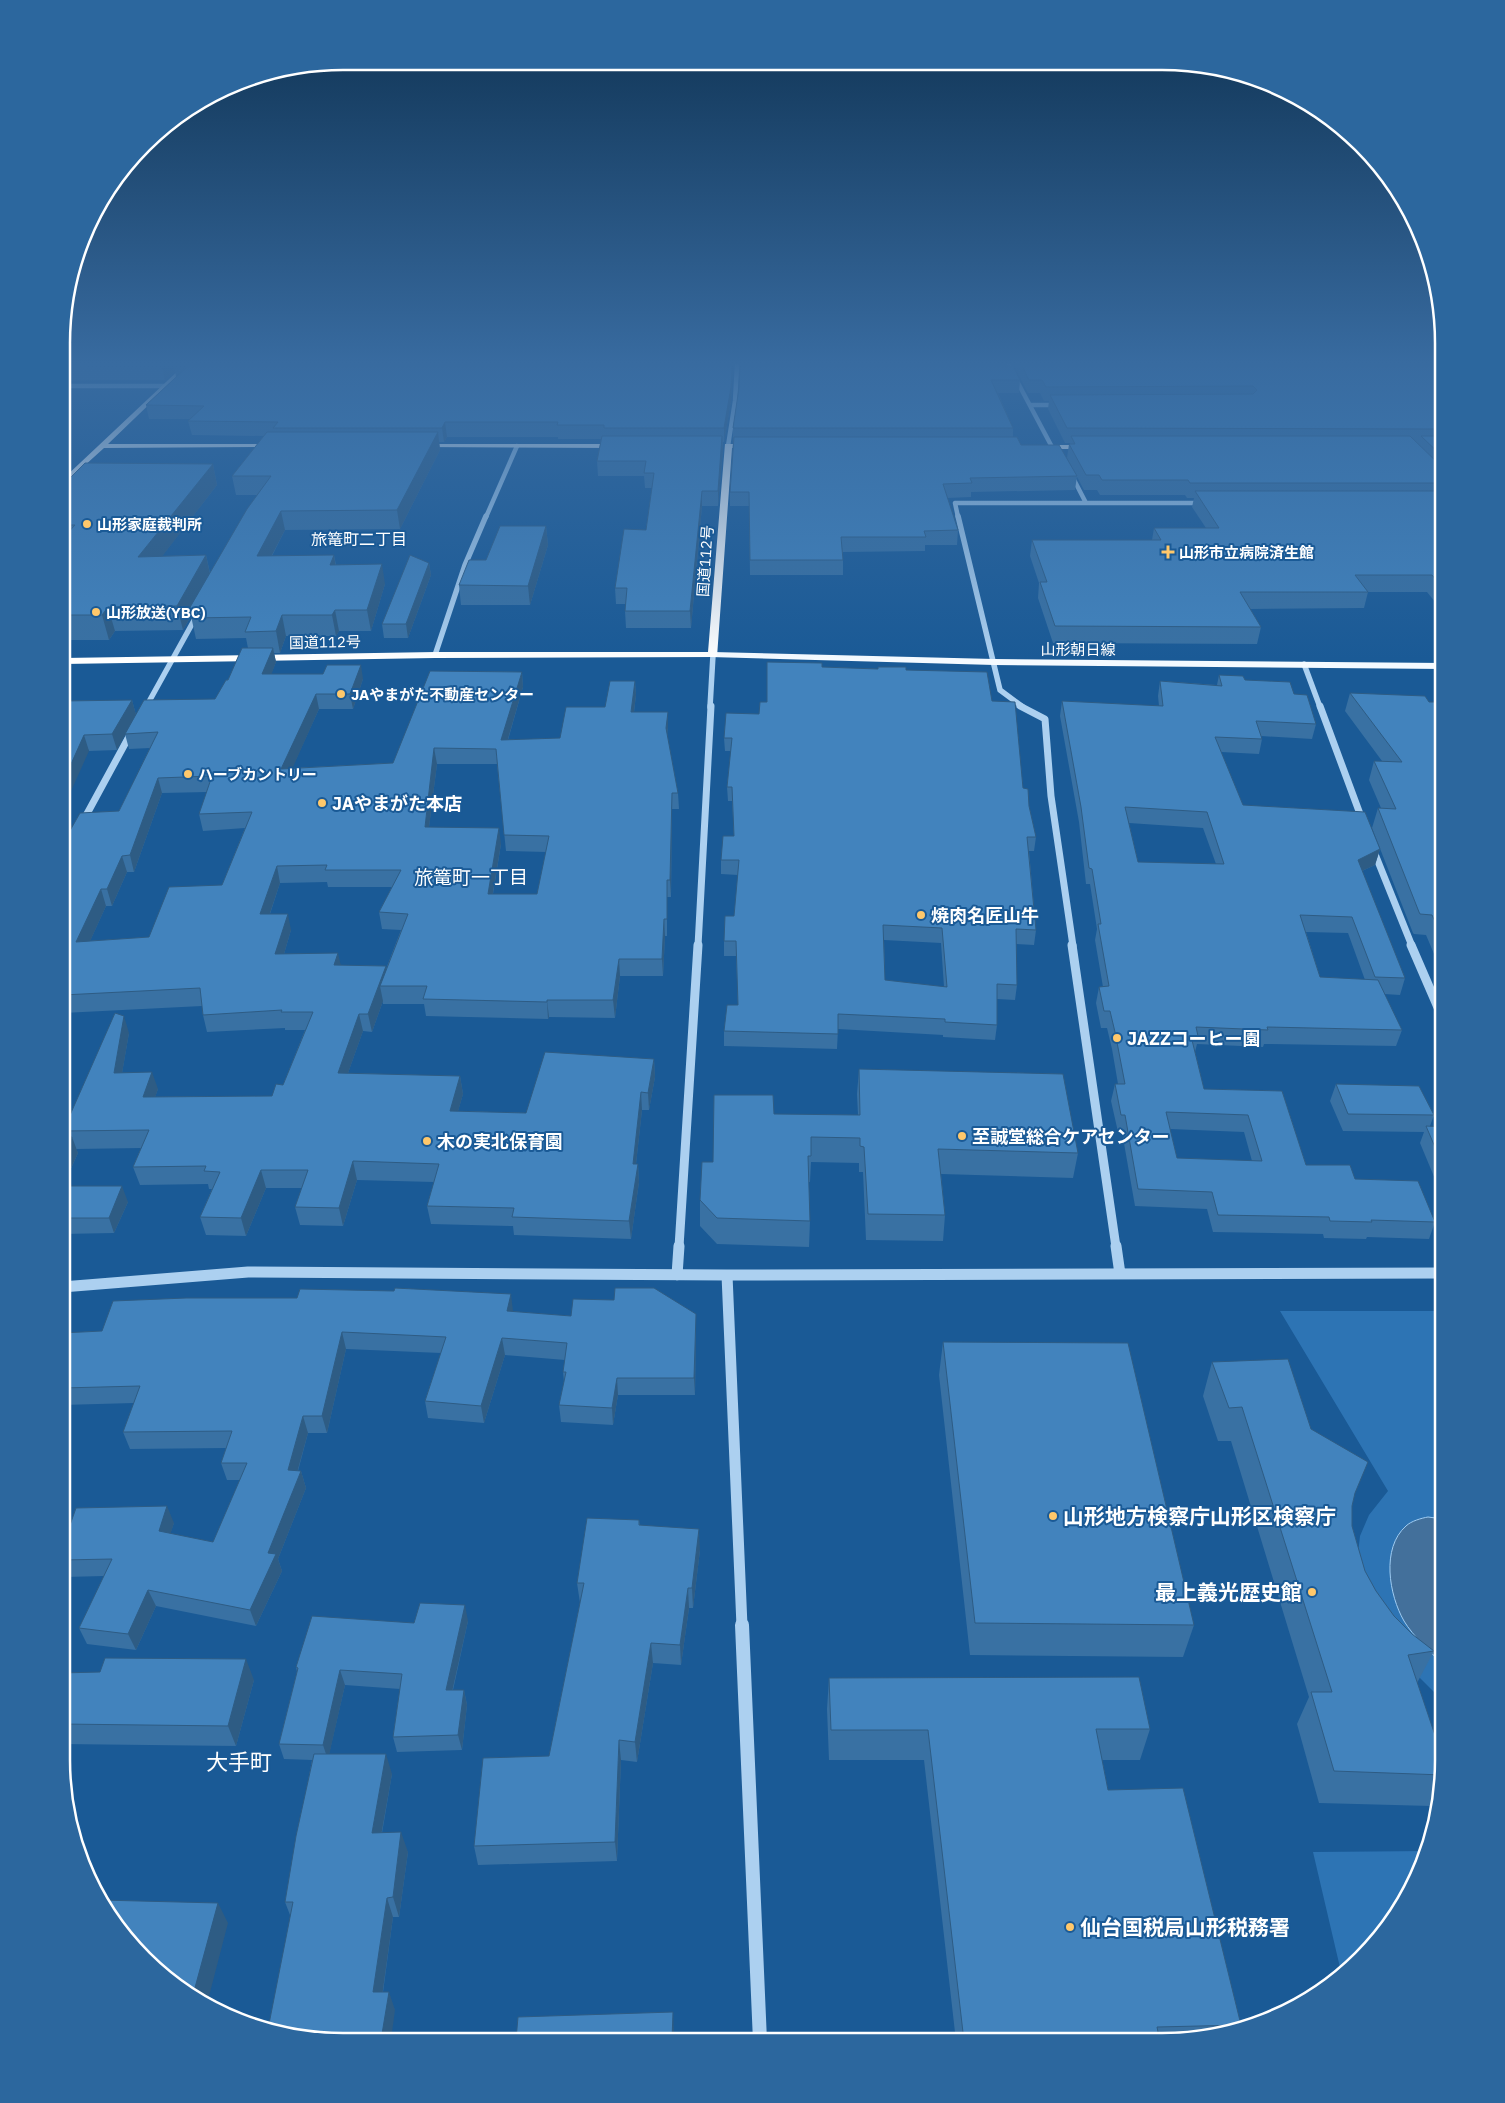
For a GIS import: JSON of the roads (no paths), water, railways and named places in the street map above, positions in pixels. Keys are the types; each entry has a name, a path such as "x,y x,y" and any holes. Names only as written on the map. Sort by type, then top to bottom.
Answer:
{"highway":[{"name":"国道112号","path":"70,661 435,655 713,655 722,464"}],"main road":[{"path":"70,476 82,464"},
{"name":"山形朝日線","path":"713,655 994,662 1435,666"}],"street":[{"path":"435,655 465,565 509,464"},
{"path":"1068,469 1086,503"},
{"path":"1120,1274 1051,796 1045,719 1009,701 1000,690 955,503 1215,503"},
{"path":"141,717 200,610"},
{"path":"676,1275 701,904 713,655"},
{"path":"1304,664 1366,829"},
{"path":"78,829 136,725"},
{"path":"1369,838 1435,999"},
{"path":"70,1286 248,1272 676,1275 1435,1273"},
{"path":"727,1275 760,2033"}],"place":[{"name":"山形家庭裁判所","path":"87,524"},
{"name":"山形市立病院済生館","path":"1168,552"},
{"name":"山形放送(YBC)","path":"96,612"},
{"name":"JAやまがた不動産センター","path":"341,694"},
{"name":"ハーブカントリー","path":"188,774"},
{"name":"JAやまがた本店","path":"322,803"},
{"name":"焼肉名匠山牛","path":"921,915"},
{"name":"JAZZコーヒー園","path":"1117,1038"},
{"name":"至誠堂総合ケアセンター","path":"962,1136"},
{"name":"木の実北保育園","path":"427,1141"},
{"name":"山形地方検察庁山形区検察庁","path":"1053,1516"},
{"name":"最上義光歴史館","path":"1312,1592"},
{"name":"仙台国税局山形税務署","path":"1070,1927"}],"district":[{"name":"旅篭町二丁目","path":"359,539"},
{"name":"旅篭町一丁目","path":"471,877"},
{"name":"大手町","path":"239,1761"}]}
